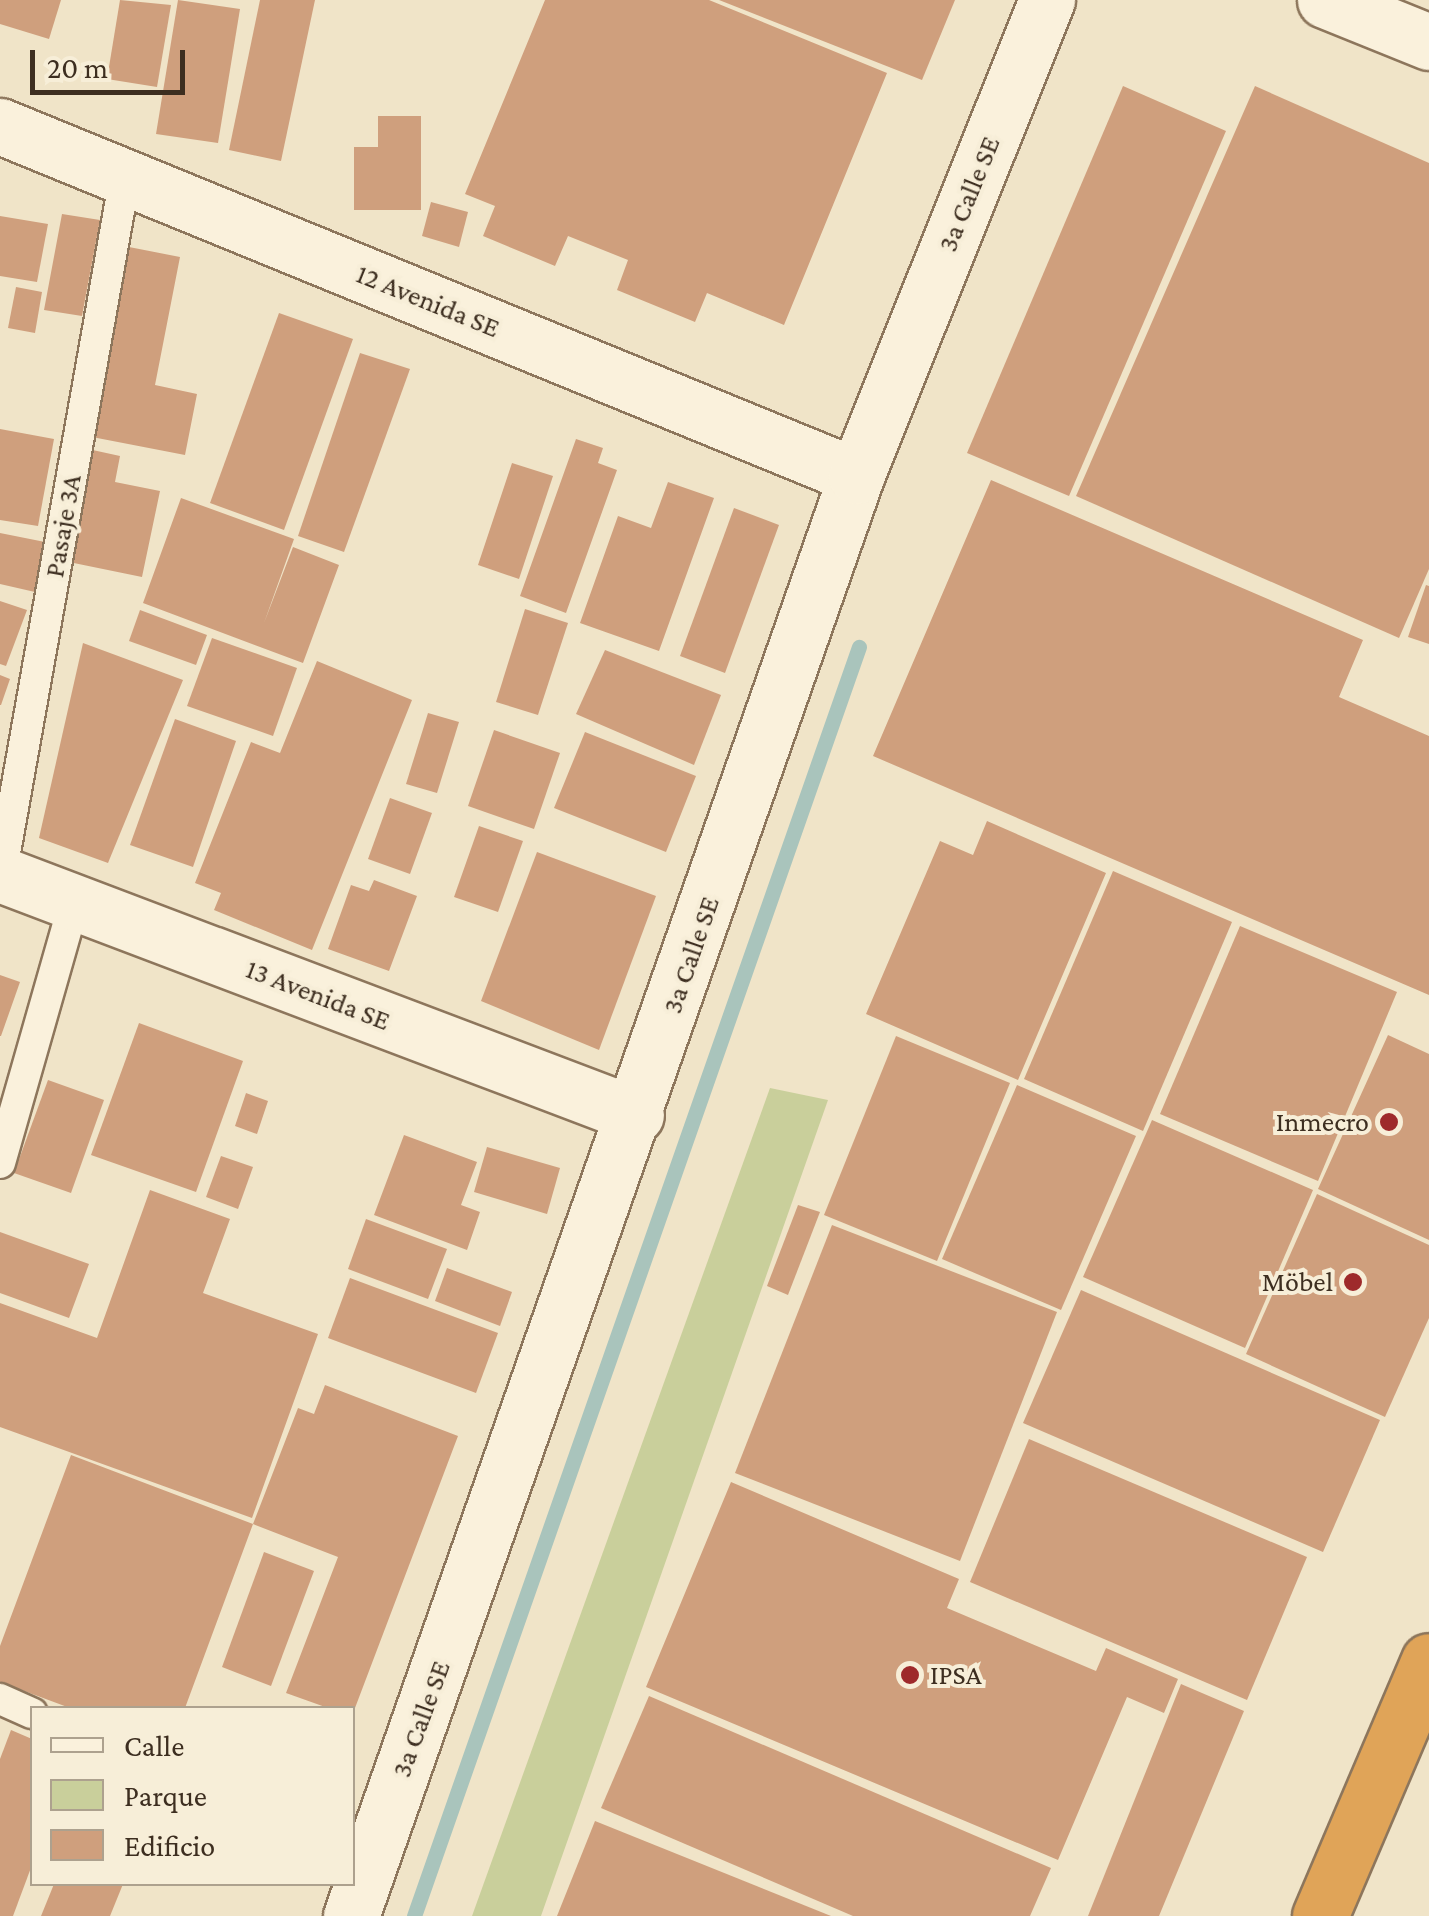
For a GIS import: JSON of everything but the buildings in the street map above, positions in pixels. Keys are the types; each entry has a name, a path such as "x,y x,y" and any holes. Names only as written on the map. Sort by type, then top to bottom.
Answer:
{"highway":[{"path":"1320,1916 1429,1661"}],"street":[{"name":"3a Calle SE","path":"350,1916 636,1116 856,476 1047,0"},
{"path":"1325,0 1429,42"},
{"name":"12 Avenida SE","path":"0,126 856,476"},
{"name":"13 Avenida SE","path":"0,875 636,1116"}],"lane":[{"name":"Pasaje 3A","path":"0,875 125,177"},
{"path":"0,1164 74,903"},
{"path":"0,1699 30,1712"}],"green space":[{"path":"770,1088 828,1100 541,1916 472,1916"}],"waterway":[{"path":"414,1916 859,647"}],"place":[{"name":"Inmecro","path":"1389,1122"},
{"name":"Möbel","path":"1353,1282"},
{"name":"IPSA","path":"910,1675"}]}
